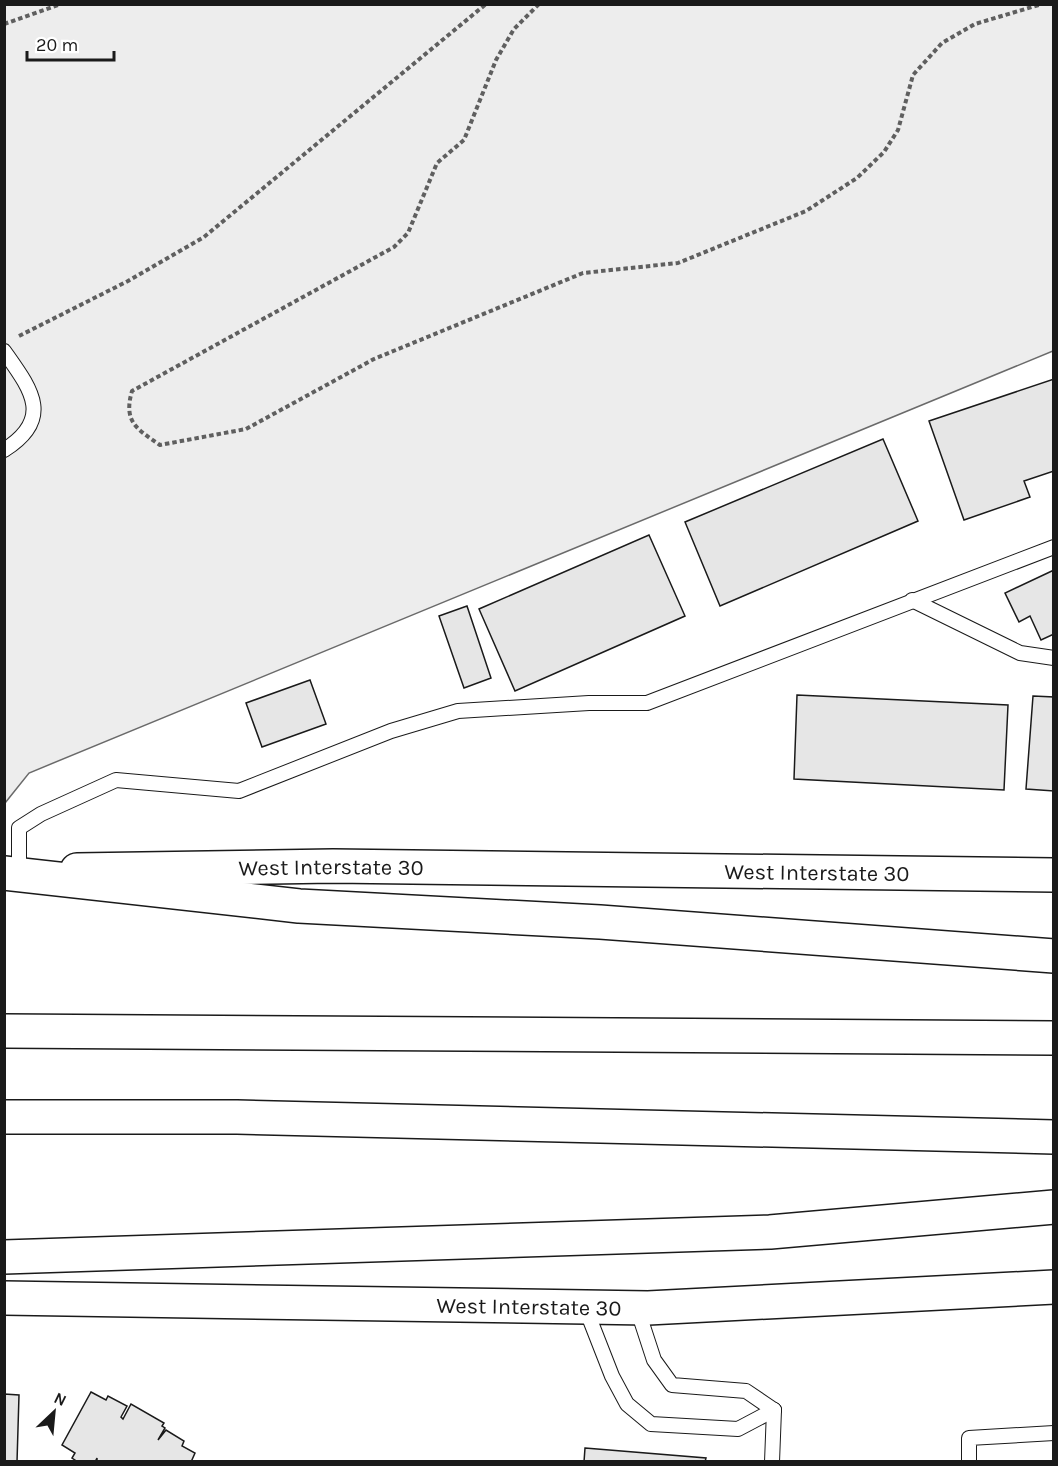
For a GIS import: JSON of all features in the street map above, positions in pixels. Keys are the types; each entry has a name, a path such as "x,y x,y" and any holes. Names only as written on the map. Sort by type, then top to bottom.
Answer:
{"main road":[{"name":"West Interstate 30","path":"9,872 333,866 1053,875"},
{"path":"9,872 299,906 600,922 1053,956"},
{"path":"4,1031 1053,1038"},
{"path":"4,1117 237,1117 1053,1137"},
{"path":"4,1257 770,1232 1053,1207"},
{"name":"West Interstate 30","path":"4,1298 637,1308 1053,1287"}],"lane":[{"path":"4,351 32,391 35,412 21,440 4,450"},
{"path":"9,872 18,828 42,814 116,780 239,791 392,731 458,711 589,703 647,704 1053,547"},
{"path":"912,600 1020,653 1053,658"},
{"path":"585,1306 612,1376 627,1404 651,1424 738,1429 774,1410"},
{"path":"637,1308 654,1360 672,1385 746,1391 774,1410"},
{"path":"772,1461 774,1410"},
{"path":"969,1461 969,1438 1053,1433"}],"path":[{"path":"4,24 61,4"},
{"path":"15,338 128,281 204,237 486,4"},
{"path":"539,4 513,29 496,60 464,140 438,163 408,233 394,247 132,391 127,407 135,427 160,445 246,429 374,359 583,273 678,263 806,211 857,178 884,152 898,130 913,75 942,43 975,24 1042,4"}],"shaded area":[{"path":"5,5 1053,5 1053,351 29,773 5,803"}],"building":[{"path":"1054,379 1054,471 1024,481 1030,497 964,520 929,421"},
{"path":"883,439 918,521 720,606 685,522"},
{"path":"649,535 685,616 515,691 479,609"},
{"path":"1054,570 1054,634 1041,640 1030,616 1019,622 1005,593"},
{"path":"467,606 491,678 464,688 439,616"},
{"path":"310,680 326,724 262,747 246,703"},
{"path":"797,695 1008,705 1004,790 794,779"},
{"path":"1033,696 1054,697 1054,791 1026,789"},
{"path":"91,1392 106,1400 108,1396 127,1406 121,1417 123,1419 131,1404 164,1423 162,1426 165,1428 158,1440 166,1430 184,1441 182,1446 195,1453 191,1462 97,1462 97,1458 95,1462 78,1462 72,1458 75,1453 62,1445"},
{"path":"4,1394 19,1395 17,1462 4,1462"},
{"path":"585,1448 706,1458 705,1462 584,1462"}]}
